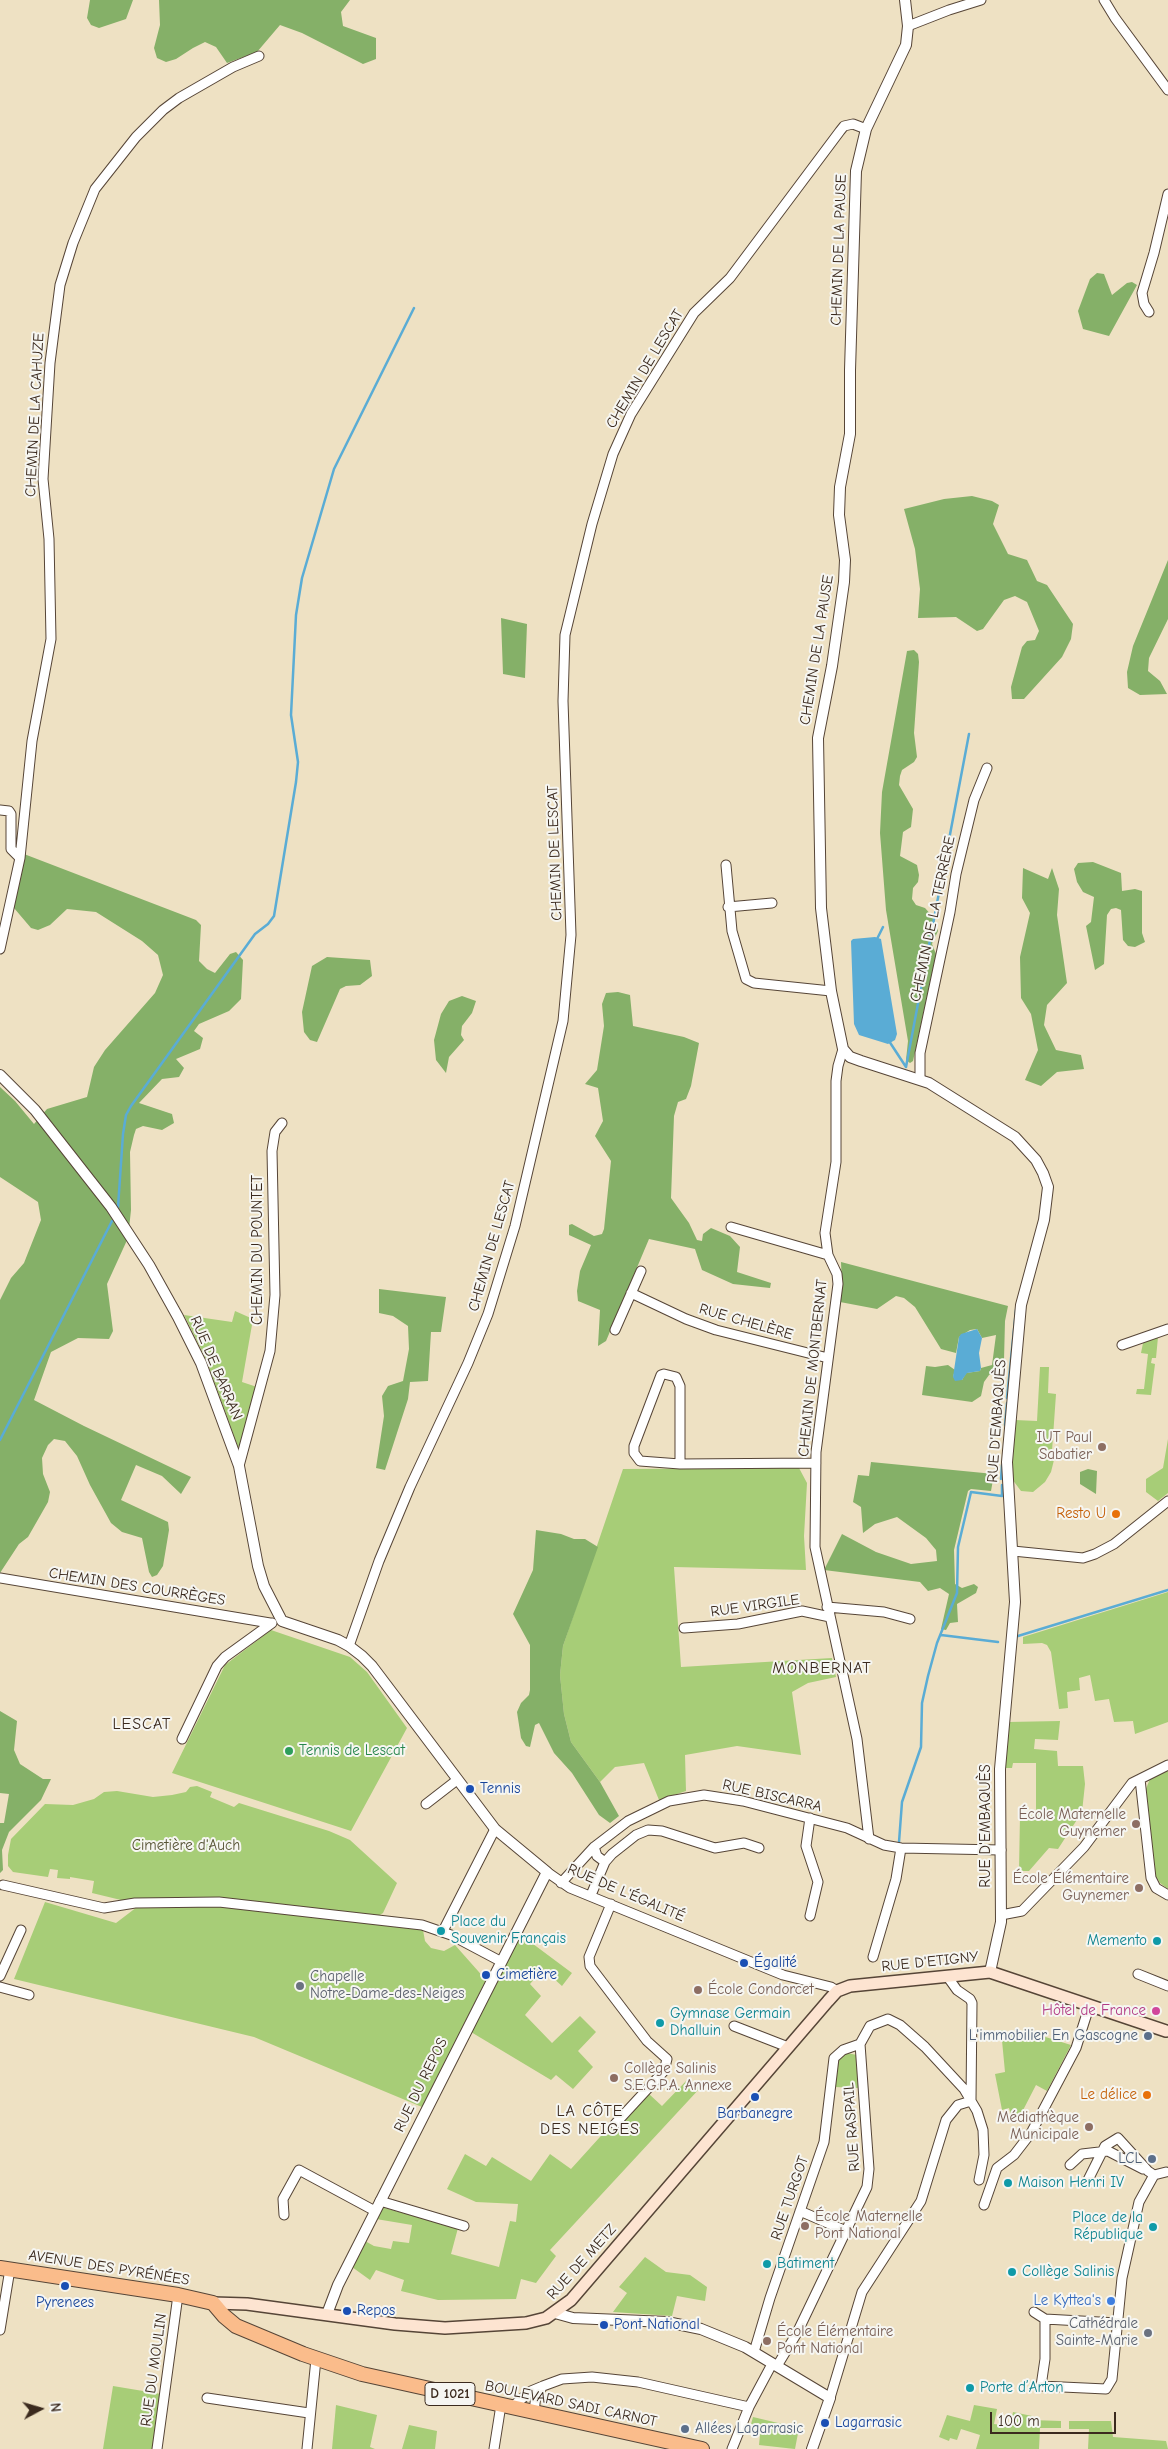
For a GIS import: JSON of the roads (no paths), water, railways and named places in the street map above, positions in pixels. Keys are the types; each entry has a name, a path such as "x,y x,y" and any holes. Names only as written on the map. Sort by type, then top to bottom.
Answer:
{"main road":[{"name":"RUE D'ETIGNY","path":"834,1989 990,1972 1167,2032"},
{"name":"RUE DE METZ","path":"213,2303 239,2303 395,2324 445,2328 526,2323 555,2314 571,2300 788,2047 834,1989"},
{"name":"AVENUE DES PYRÉNÉES","path":"5,2268 178,2295 213,2303"},
{"name":"BOULEVARD SADI CARNOT","path":"213,2303 236,2326 316,2359 379,2379 702,2449"}],"street":[{"name":"CHEMIN DE LA PAUSE","path":"843,1050 831,991 821,908 818,738 832,666 844,582 845,560 839,515 840,487 850,434 856,170 866,128 906,45 908,26 905,0"},
{"path":"908,26 981,0"},
{"path":"1104,0 1168,90"},
{"name":"CHEMIN DE LA CAHUZE","path":"0,949 20,858 32,741 51,639 49,539 43,479 50,363 60,284 73,243 95,189 136,137 163,110 179,98 233,67 260,56"},
{"name":"CHEMIN DE LESCAT","path":"349,1646 379,1561 410,1487 468,1363 488,1314 516,1226 563,1020 571,935 563,701 565,635 592,524 613,454 631,414 694,313 730,278 844,126 853,124 866,128"},
{"path":"1149,312 1144,304 1142,293 1154,254 1168,194"},
{"name":"CHEMIN DE LA TERRÈRE","path":"920,1079 920,1053 950,912 956,874 974,800 987,768"},
{"path":"0,810 9,811 11,814 11,849 20,858"},
{"path":"726,865 728,907 739,956 745,976 750,982 831,991"},
{"path":"728,907 772,903"},
{"name":"RUE D'EMBAQUÈS","path":"843,1050 850,1057 920,1079 1015,1137 1036,1160 1048,1188 1044,1220 1021,1306 1007,1462 1015,1602 1000,1769 1001,1915 990,1972"},
{"name":"CHEMIN DE MONTBERNAT","path":"843,1050 836,1081 836,1162 824,1233 828,1255 837,1274 838,1284 816,1463 815,1547 857,1739 869,1839"},
{"name":"RUE DE BARRAN","path":"0,1075 35,1110 110,1208 149,1266 178,1317 201,1363 238,1466 258,1566 264,1586 282,1621"},
{"name":"CHEMIN DU POUNTET","path":"238,1466 270,1351 275,1295 272,1151 275,1132 282,1123"},
{"path":"731,1227 828,1255"},
{"path":"615,1330 641,1271"},
{"name":"RUE CHELÈRE","path":"631,1293 700,1325 828,1358"},
{"path":"1122,1345 1168,1329"},
{"path":"680,1464 680,1386 676,1377 664,1374 661,1375 634,1446 634,1453 640,1461 646,1463 680,1464 816,1463"},
{"path":"1013,1551 1083,1558 1114,1544 1168,1501"},
{"name":"CHEMIN DES COURRÈGES","path":"0,1578 270,1623"},
{"path":"827,1607 884,1612 910,1619"},
{"name":"RUE VIRGILE","path":"684,1628 738,1624 802,1611 830,1617"},
{"path":"182,1739 217,1666 270,1623 282,1621 349,1646"},
{"name":"RUE DE L'ÉGALITÉ","path":"349,1646 372,1666 494,1829 561,1883 783,1975 834,1989"},
{"path":"1001,1915 1022,1911 1076,1856 1132,1783 1168,1765"},
{"path":"1140,1779 1151,1878 1156,1888 1168,1895"},
{"path":"426,1804 457,1780"},
{"name":"RUE BISCARRA","path":"561,1883 594,1847 628,1821 652,1808 681,1798 704,1795 743,1801 847,1828 884,1845 901,1848 1001,1850"},
{"path":"810,1818 806,1846 818,1882 810,1916"},
{"path":"443,1931 494,1829"},
{"path":"591,1896 605,1862 636,1835 648,1830 662,1831 715,1848 744,1843 759,1848"},
{"path":"594,1847 597,1856 605,1862"},
{"path":"874,1957 896,1879 901,1848"},
{"name":"RUE DU REPOS","path":"327,2314 338,2285 500,1961 547,1872"},
{"path":"3,1885 104,1908 135,1904 219,1902 422,1925 443,1931 500,1961"},
{"path":"611,1904 589,1957 590,1966 647,2042 667,2059 664,2071 615,2124"},
{"path":"0,1976 8,1964 21,1930"},
{"path":"1138,1974 1168,1986"},
{"path":"947,1976 957,1990 970,1999 972,2004 971,2101"},
{"path":"0,1987 30,1995"},
{"path":"984,2204 998,2168 1014,2154 1031,2133 1076,2048 1089,2007"},
{"path":"860,2044 870,2026 888,2019 900,2025 925,2047 964,2088 980,2118 984,2149 979,2180"},
{"path":"734,2026 788,2047"},
{"name":"RUE TURGOT","path":"754,2352 824,2142 834,2058 843,2050 860,2044"},
{"name":"RUE RASPAIL","path":"732,2449 749,2407 774,2365 797,2334 870,2178 860,2044"},
{"path":"812,2449 841,2367 862,2292 922,2201 941,2132 954,2108 962,2103 971,2101"},
{"path":"1088,2180 1102,2151 1116,2138 1120,2139 1151,2174"},
{"path":"1070,2165 1082,2154 1102,2151 1113,2152 1151,2174 1167,2173"},
{"path":"284,2215 283,2199 299,2170 375,2212"},
{"path":"1045,2319 1045,2359 1042,2386 1106,2388 1112,2379 1122,2278 1139,2202 1151,2174"},
{"path":"380,2201 464,2226"},
{"path":"800,2212 846,2231"},
{"path":"0,2330 5,2268"},
{"name":"RUE DU MOULIN","path":"157,2449 178,2295"},
{"path":"1034,2312 1045,2319 1117,2323"},
{"path":"555,2314 573,2318 676,2324 709,2332 754,2352 830,2398"},
{"path":"307,2449 316,2359"},
{"path":"494,2449 506,2406 531,2391 570,2378 608,2378 638,2382 749,2407"},
{"path":"534,2412 536,2395 543,2386"},
{"path":"207,2398 310,2413"}],"water":[{"path":"875,937 881,939 897,1034 895,1040 888,1044 859,1035 854,1024 851,941 853,939"},
{"path":"977,1329 982,1338 979,1353 980,1371 967,1373 962,1380 955,1381 953,1377 959,1337 961,1334"}],"waterway":[{"path":"118,1207 126,1115 255,934 268,924 274,916 298,762 291,715 296,615 302,578 334,469 414,308"},
{"path":"889,1041 906,1067 969,734"},
{"path":"877,939 883,927"},
{"path":"0,1440 112,1221"},
{"path":"1007,1398 1016,1310"},
{"path":"1005,1425 1007,1403"},
{"path":"1001,1479 1002,1465"},
{"path":"899,1842 902,1802 921,1747 922,1703 928,1676 937,1643 957,1593 958,1547 971,1492 1002,1496 1002,1485"},
{"path":"1018,1636 1168,1590"},
{"path":"941,1635 998,1642"}],"place":[{"name":"IUT Paul Sabatier","path":"1102,1447"},
{"name":"Resto U","path":"1116,1514"},
{"name":"Tennis de Lescat","path":"289,1751"},
{"name":"Tennis","path":"470,1789"},
{"name":"École Maternelle Guynemer","path":"1136,1824"},
{"name":"École Élémentaire Guynemer","path":"1139,1888"},
{"name":"Place du Souvenir Français","path":"441,1931"},
{"name":"Memento","path":"1157,1941"},
{"name":"Égalité","path":"744,1963"},
{"name":"Cimetière","path":"486,1975"},
{"name":"Chapelle Notre-Dame-des-Neiges","path":"300,1986"},
{"name":"École Condorcet","path":"698,1990"},
{"name":"Hôtel de France","path":"1156,2011"},
{"name":"Gymnase Germain Dhalluin","path":"660,2023"},
{"name":"L'immobilier En Gascogne","path":"1148,2036"},
{"name":"Collège Salinis S.E.G.P.A. Annexe","path":"614,2078"},
{"name":"Le délice","path":"1147,2095"},
{"name":"Barbanegre","path":"755,2097"},
{"name":"Médiathèque Municipale","path":"1089,2127"},
{"name":"LCL","path":"1152,2159"},
{"name":"Maison Henri IV","path":"1008,2183"},
{"name":"École Maternelle Pont National","path":"805,2226"},
{"name":"Place de la République","path":"1153,2227"},
{"name":"Batiment","path":"767,2264"},
{"name":"Collège Salinis","path":"1012,2272"},
{"name":"Pyrenees","path":"65,2286"},
{"name":"Le Kyttea's","path":"1111,2301"},
{"name":"Repos","path":"347,2311"},
{"name":"Pont National","path":"604,2325"},
{"name":"Cathédrale Sainte-Marie","path":"1148,2333"},
{"name":"École Élémentaire Pont National","path":"767,2341"},
{"name":"Porte d’Arton","path":"970,2388"},
{"name":"Lagarrasic","path":"825,2423"},
{"name":"Allées Lagarrasic","path":"685,2429"}],"district":[{"name":"MONBERNAT","path":"822,1668"},
{"name":"LESCAT","path":"142,1724"},
{"name":"LA CÔTE DES NEIGES","path":"590,2120"}],"park label":[{"name":"Cimetière d'Auch","path":"186,1846"}]}
